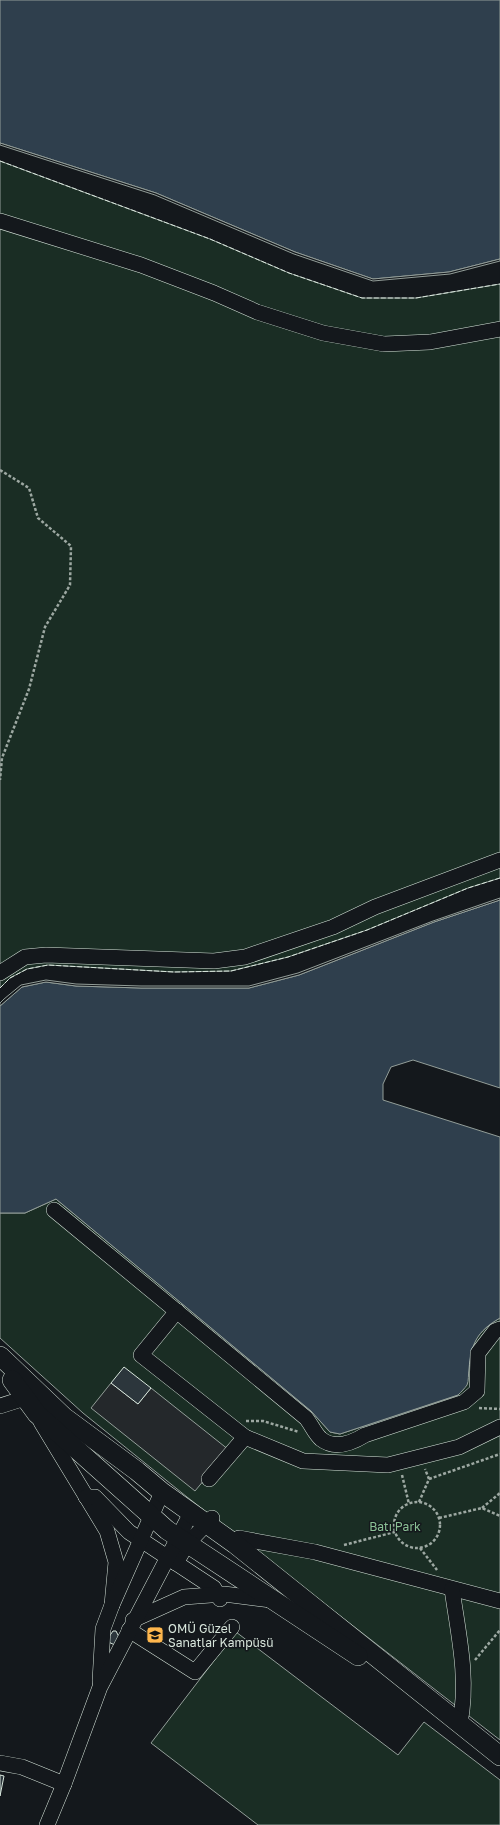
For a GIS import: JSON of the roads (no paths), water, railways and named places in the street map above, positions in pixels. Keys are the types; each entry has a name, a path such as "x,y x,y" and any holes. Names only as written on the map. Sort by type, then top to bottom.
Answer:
{"main road":[{"path":"0,1356 64,1417 191,1513 209,1521 235,1544 500,1756"},
{"path":"0,1362 37,1414 167,1530 460,1723"}],"street":[{"path":"0,221 141,265 214,293 257,312 323,333 384,344 430,342 500,329"},
{"path":"0,973 25,958 46,955 214,961 245,957 333,927 375,907 500,860"},
{"path":"54,1210 306,1418 321,1439 335,1445 351,1444 365,1435 464,1402 477,1391 478,1353 495,1331 500,1329"},
{"path":"177,1311 141,1355 239,1432 303,1461 388,1465 421,1458 459,1447 500,1428"},
{"path":"0,1406 25,1398"},
{"path":"37,1414 82,1497 106,1531 116,1562 112,1605"},
{"path":"209,1479 239,1432"},
{"path":"100,1687 103,1629 140,1539 162,1492"},
{"path":"82,1497 95,1497 129,1532 214,1588 219,1597"},
{"path":"47,1825 100,1687 131,1625 183,1541 191,1513"},
{"path":"183,1541 209,1521"},
{"path":"235,1544 239,1538 314,1552 500,1601"},
{"path":"452,1588 464,1674 460,1723"},
{"path":"131,1625 184,1597 242,1596 274,1601"},
{"path":"131,1625 195,1672 232,1627"},
{"path":"0,1763 22,1767 64,1784"}],"water":[{"path":"0,0 500,0 500,259 449,272 373,279 295,252 156,193 0,143"},
{"path":"500,900 500,1088 413,1060 391,1067 383,1084 383,1100 500,1137 500,1318 486,1328 477,1339 471,1352 468,1383 458,1395 340,1434 330,1432 311,1411 56,1199 25,1213 0,1213 0,1006 22,987 46,982 76,986 141,988 249,988 299,975 434,922"}],"place":[{"name":"OMÜ Güzel Sanatlar Kampüsü","path":"155,1635"}],"park label":[{"name":"Batı Park","path":"395,1526"}]}
